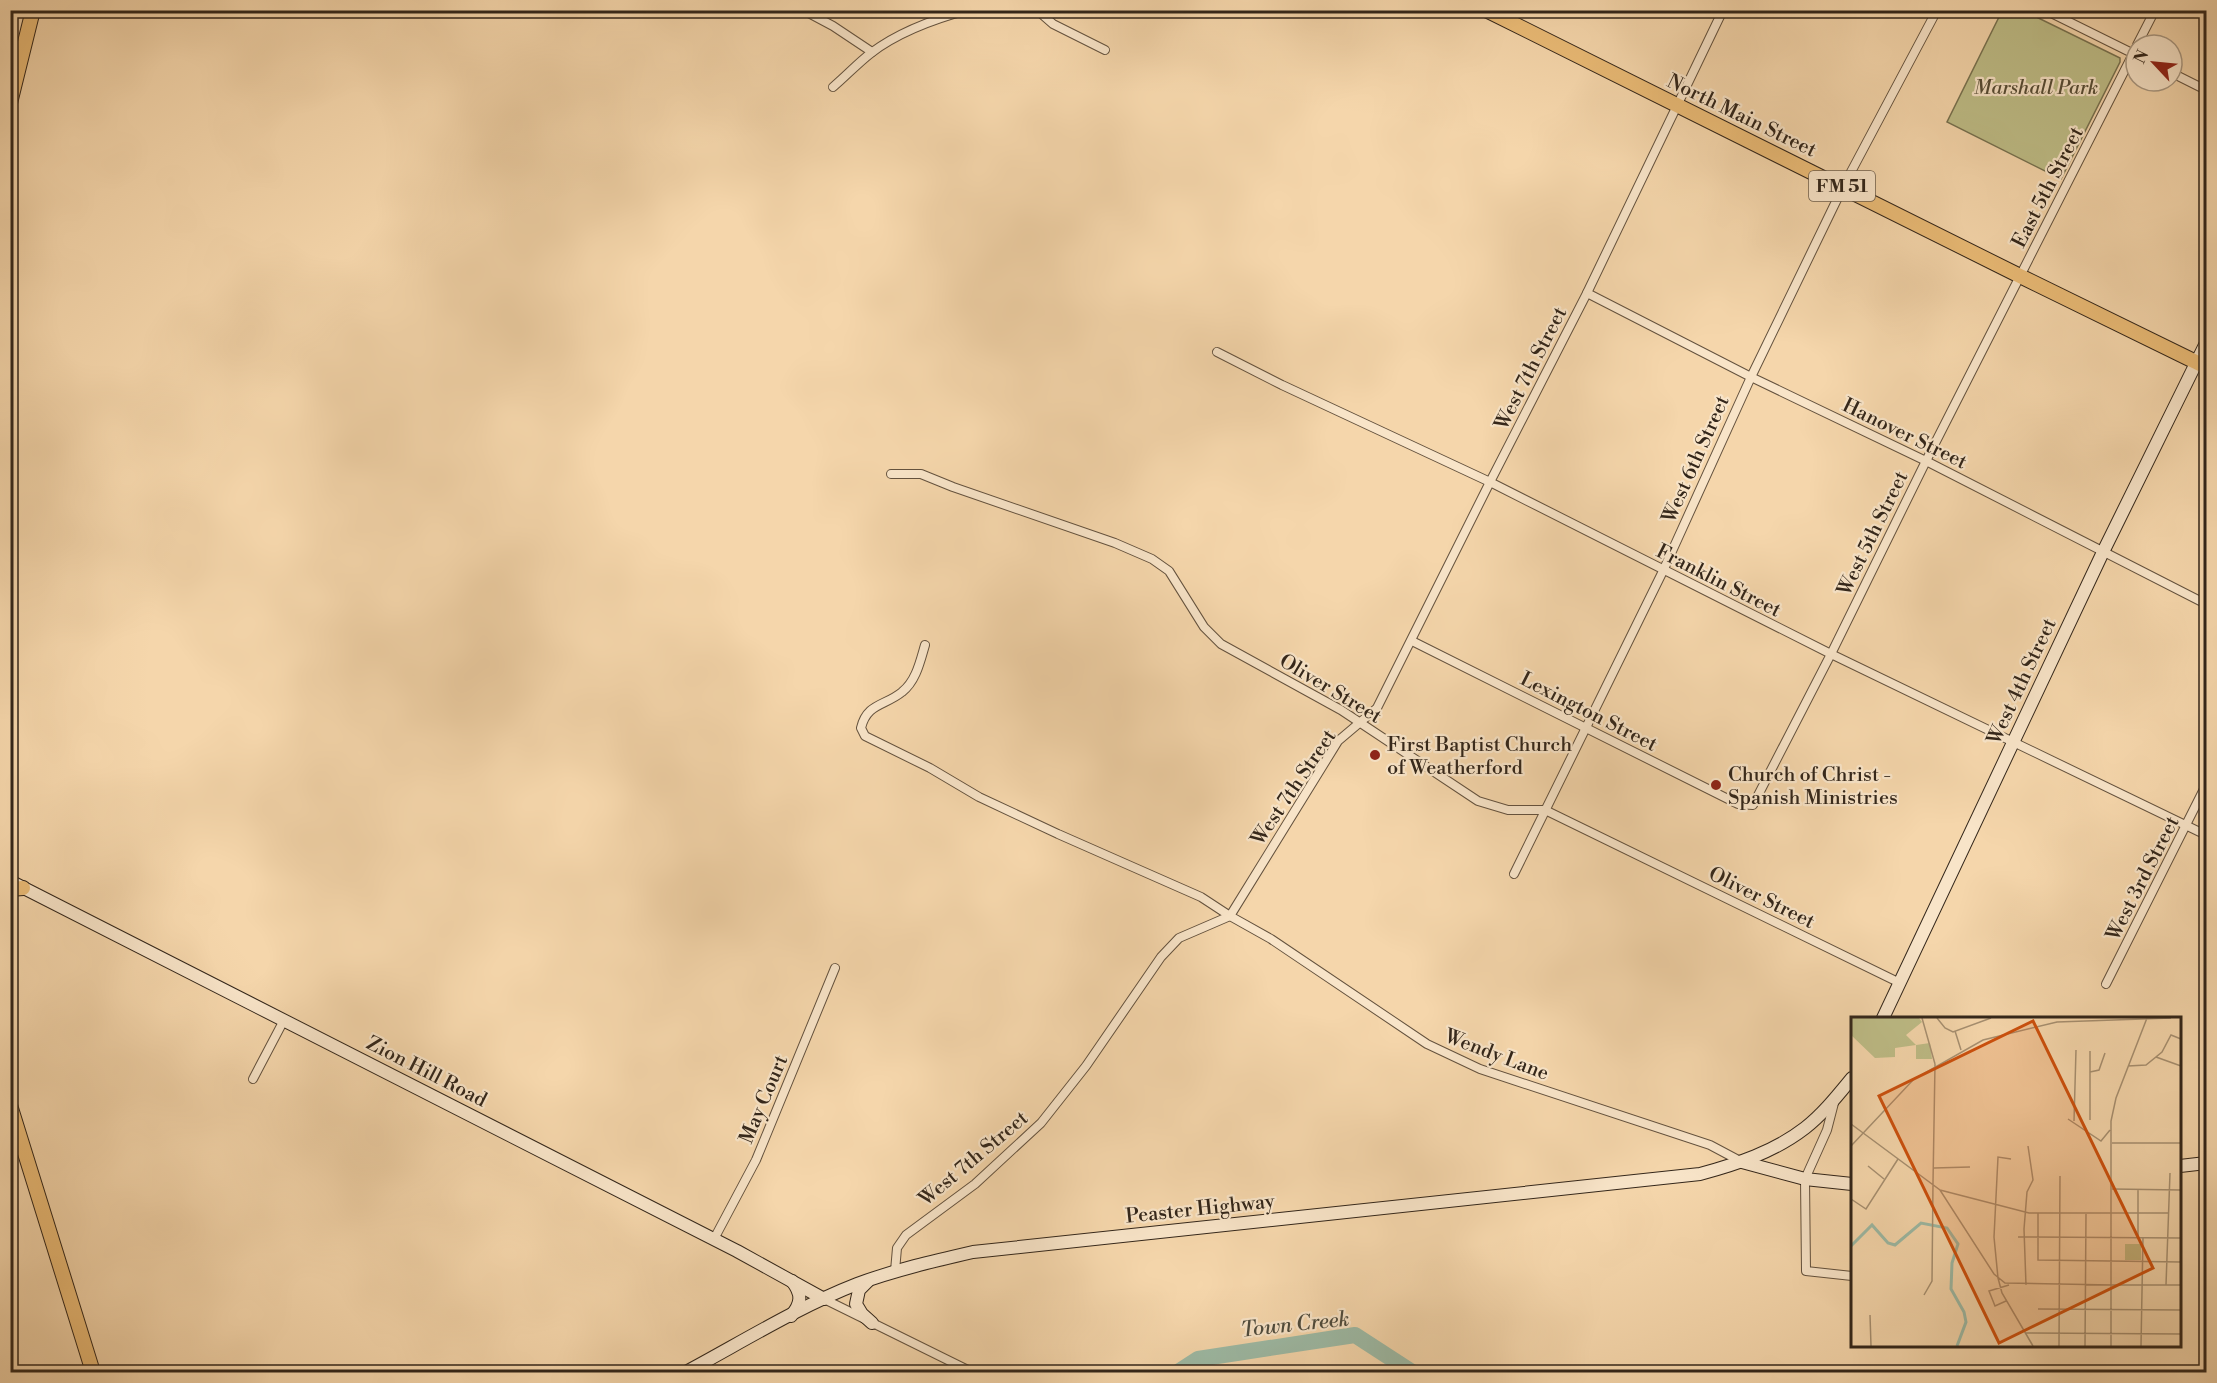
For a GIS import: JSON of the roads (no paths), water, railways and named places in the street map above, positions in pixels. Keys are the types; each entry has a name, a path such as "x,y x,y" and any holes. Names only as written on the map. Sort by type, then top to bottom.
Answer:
{"main road":[{"path":"10,103 33,10"},
{"name":"North Main Street","path":"1486,10 1503,14 1677,105 2202,364"},
{"name":"West 4th Street","path":"1883,1017 2103,552 2202,364 2206,343"},
{"name":"Zion Hill Road","path":"15,886 714,1239 824,1299"},
{"path":"1742,1162 1775,1147 1805,1128 1836,1098 1851,1079"},
{"path":"10,1106 93,1372"},
{"path":"1742,1162 1805,1179 1851,1184"},
{"name":"Peaster Highway","path":"686,1372 824,1299 895,1271 973,1252 1700,1174 1742,1162"},
{"path":"2181,1166 2206,1163"},
{"path":"790,1317 797,1309 799,1300 799,1291 791,1280"},
{"path":"870,1280 859,1290 856,1304 862,1314 872,1323"}],"street":[{"path":"833,87 872,52 908,31 939,18 969,10"},
{"path":"1037,10 1053,24 1106,50"},
{"name":"West 7th Street","path":"895,1271 897,1248 906,1235 975,1184 1041,1124 1086,1066 1161,957 1179,938 1230,916 1338,741 1377,708 1587,294 1723,10"},
{"name":"West 6th Street","path":"1514,874 1664,570 1751,376 1843,187 1937,10"},
{"path":"2045,10 2124,45"},
{"name":"East 5th Street","path":"2144,33 2155,10"},
{"path":"807,11 872,52"},
{"name":"East 5th Street","path":"2020,276 2124,73"},
{"path":"2184,79 2206,90"},
{"name":"West 5th Street","path":"1753,805 2020,276"},
{"name":"Hanover Street","path":"1587,294 1926,461 2206,604"},
{"name":"Franklin Street","path":"1217,352 1490,482 1831,654 2206,835"},
{"name":"Oliver Street","path":"891,474 921,474 1115,543 1152,559 1169,571 1204,627 1221,644 1285,677 1341,710 1479,801 1508,810 1545,810 1900,983"},
{"name":"Lexington Street","path":"1412,641 1738,804 1753,805"},
{"name":"Wendy Lane","path":"925,645 912,682 901,693 870,710 863,719 861,728 865,736 930,768 979,797 1201,897 1271,939 1427,1044 1480,1069 1710,1145 1742,1162"},
{"name":"West 3rd Street","path":"2106,984 2206,785"},
{"name":"May Court","path":"714,1239 756,1160 835,968"},
{"path":"253,1079 284,1020"},
{"path":"1836,1098 1827,1130 1805,1179 1806,1271 1851,1276"},
{"path":"824,1299 972,1372"}],"waterway":[{"name":"Town Creek","path":"1178,1372 1198,1359 1355,1335 1412,1372"}],"place":[{"name":"First Baptist Church of Weatherford","path":"1375,755"},
{"name":"Church of Christ - Spanish Ministries","path":"1716,785"}],"park label":[{"name":"Marshall Park","path":"2036,87"}]}
